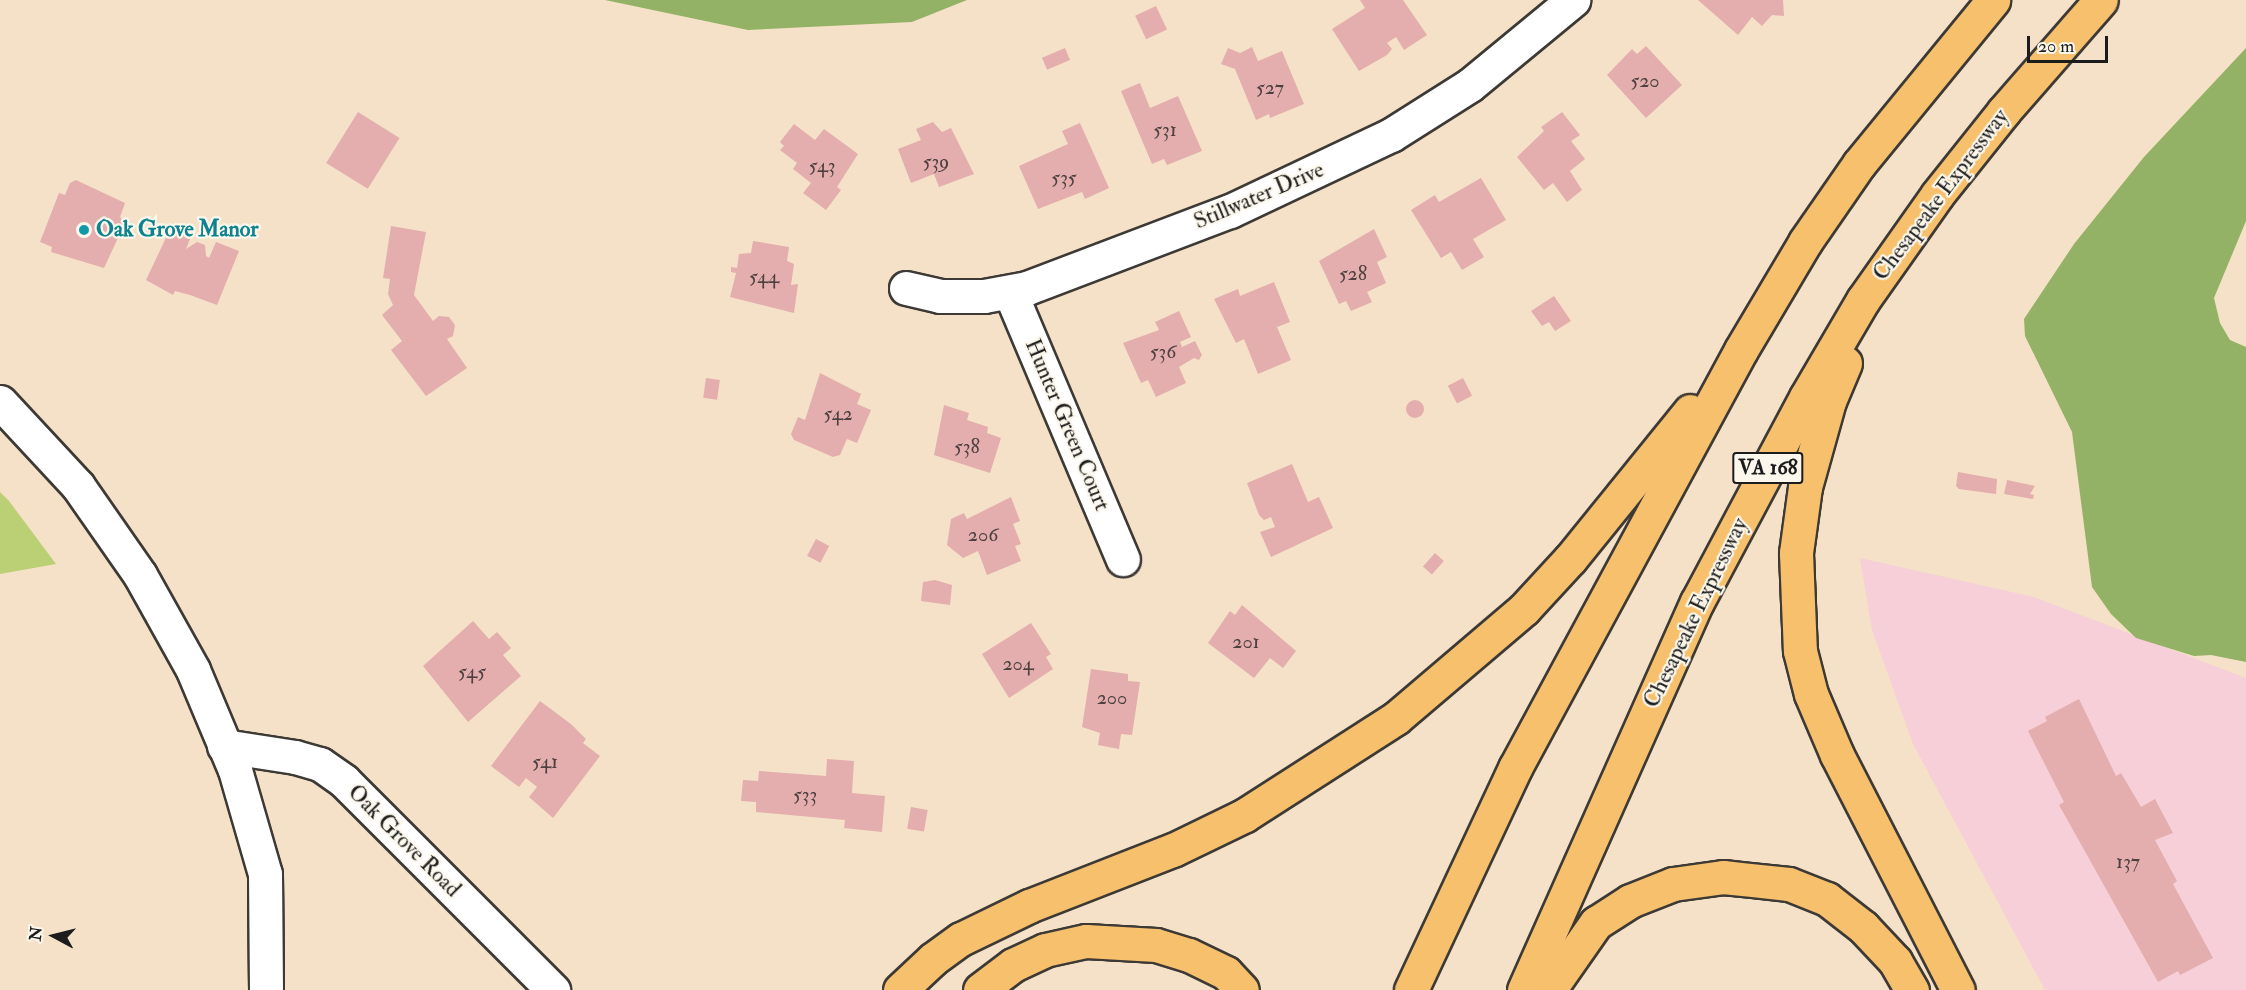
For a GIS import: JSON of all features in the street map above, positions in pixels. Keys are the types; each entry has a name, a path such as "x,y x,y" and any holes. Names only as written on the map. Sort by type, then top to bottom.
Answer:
{"highway":[{"path":"1411,990 1515,768 1741,350 1805,242 1859,164 1993,0"},
{"name":"Chesapeake Expressway","path":"1524,990 1697,602 1806,397 1886,268 1996,120 2101,0"},
{"path":"1886,268 1829,401 1805,487 1797,553 1797,625 1811,694 1837,755 1958,990"},
{"path":"900,990 933,959 961,939 1029,906 1173,850 1245,815 1396,718 1466,662 1563,566 1741,350"},
{"path":"1549,990 1596,923 1630,901 1673,884 1723,876 1789,884 1827,899 1863,927 1895,961 1912,990"},
{"path":"980,990 1013,965 1034,955 1086,941 1156,945 1190,955 1226,973 1242,990"}],"street":[{"name":"Stillwater Drive","path":"906,288 940,296 1010,292 1053,279 1230,211 1382,140 1470,85 1573,0"},
{"name":"Hunter Green Court","path":"1010,292 1123,559"},
{"path":"0,402 78,486 141,575 194,670 224,746 265,874 266,990"},
{"name":"Oak Grove Road","path":"224,746 295,757 320,764 344,781 553,990"}],"shaded area":[{"path":"1860,558 2034,597 2246,678 2246,990 2045,990 1913,744 1872,630"}],"green space":[{"path":"605,0 967,0 912,22 748,30"},
{"path":"2246,48 2246,221 2214,298 2220,323 2230,340 2246,347 2246,662 2211,655 2194,656 2136,638 2111,614 2092,587 2072,432 2025,336 2024,319 2074,244 2144,157"},
{"path":"0,492 9,501 56,564 0,574"}],"building":[{"path":"1360,0 1403,0 1427,35 1404,50 1396,37 1387,43 1392,49 1387,55 1359,71 1332,29 1365,8"},
{"path":"1698,0 1783,0 1784,16 1772,15 1762,26 1752,17 1738,35"},
{"path":"1156,6 1167,30 1146,39 1135,16"},
{"path":"1646,46 1682,85 1646,118 1607,75 1632,49 1637,54"},
{"path":"1252,47 1258,61 1282,51 1304,104 1270,118 1269,114 1256,120 1235,69 1221,64 1228,48 1240,53"},
{"path":"1065,48 1070,60 1047,70 1042,58"},
{"path":"1140,83 1150,108 1178,96 1202,151 1167,165 1164,159 1152,164 1121,91"},
{"path":"358,112 400,138 368,189 326,163"},
{"path":"1562,112 1580,135 1571,141 1585,159 1570,171 1582,190 1567,202 1553,183 1544,190 1517,157 1544,131 1541,127"},
{"path":"933,122 942,132 951,128 974,174 939,187 934,174 911,183 898,149 921,140 916,129"},
{"path":"1080,123 1109,188 1085,199 1082,192 1038,209 1019,166 1068,144 1062,131"},
{"path":"794,124 815,140 824,129 858,154 837,187 841,190 826,210 803,193 811,183 793,169 797,163 780,150 784,146 780,142"},
{"path":"1481,178 1506,220 1473,239 1484,257 1462,270 1451,252 1441,258 1411,210 1435,195 1439,202"},
{"name":"Oak Grove Manor","path":"76,180 125,203 120,217 125,223 104,268 51,252 52,247 40,242 59,193 65,195 70,183"},
{"path":"172,225 192,234 186,249 197,242 205,245 206,256 209,258 216,242 239,251 217,305 175,291 173,295 146,280"},
{"path":"391,226 426,232 414,295 433,321 439,316 449,317 455,325 453,336 447,339 467,368 426,396 391,350 402,341 382,315 393,305 388,294 390,279 383,278"},
{"path":"1374,229 1387,257 1377,262 1386,283 1367,292 1372,302 1351,311 1346,301 1339,304 1319,261"},
{"path":"753,241 789,247 787,261 794,264 791,285 798,284 794,313 730,297 736,273 731,272 731,267 737,268 739,254 751,253"},
{"path":"1274,282 1290,322 1277,327 1291,360 1258,374 1244,339 1236,343 1214,299 1238,289 1240,296"},
{"path":"1554,296 1571,321 1555,331 1549,322 1542,326 1531,311"},
{"path":"1179,311 1191,337 1180,342 1182,347 1195,341 1202,355 1199,360 1194,358 1179,367 1186,383 1156,397 1148,380 1141,383 1123,343 1159,330 1155,322"},
{"path":"820,373 861,394 857,404 871,410 857,443 847,439 840,455 833,457 794,440 791,434 798,417 805,420"},
{"path":"706,378 720,380 717,400 703,398"},
{"path":"1463,378 1472,396 1457,404 1448,386"},
{"path":"1411,400 1419,400 1424,405 1422,416 1411,418 1406,413 1406,405"},
{"path":"944,405 969,413 967,420 988,427 987,433 1001,438 990,473 934,455"},
{"path":"1292,464 1308,502 1319,497 1333,528 1271,557 1260,532 1275,527 1271,517 1264,520 1259,515 1247,483"},
{"path":"1958,472 1997,479 1996,494 1959,489 1956,486"},
{"path":"2007,480 2035,486 2030,494 2034,495 2033,499 2004,494"},
{"path":"1011,497 1020,521 1013,524 1021,544 1015,546 1021,561 987,575 978,551 963,558 947,545 951,519 964,513 967,519"},
{"path":"816,539 829,546 820,563 807,556"},
{"path":"1435,553 1444,561 1432,574 1423,566"},
{"path":"935,580 952,585 950,605 921,601 923,582"},
{"path":"1242,605 1296,651 1283,668 1270,658 1254,678 1208,643 1230,611 1235,615"},
{"path":"473,621 489,639 497,632 511,648 503,655 521,676 468,722 423,666"},
{"path":"1031,623 1051,654 1046,657 1053,669 1009,698 982,654"},
{"path":"1091,669 1128,674 1128,681 1140,682 1132,735 1121,734 1119,749 1098,745 1100,733 1082,727"},
{"path":"2079,699 2116,776 2121,773 2141,807 2155,799 2173,833 2155,840 2177,881 2173,884 2213,958 2180,975 2178,971 2158,982 2059,805 2064,802 2028,731 2047,721 2045,717"},
{"path":"540,701 571,724 586,739 583,743 600,756 553,818 529,797 537,787 526,778 519,787 491,766"},
{"path":"827,759 854,761 852,793 885,796 882,832 844,828 845,820 756,812 756,802 741,801 743,780 758,781 759,771 826,776"},
{"path":"911,807 928,810 924,832 907,829"}],"place":[{"name":"Oak Grove Manor","path":"84,230"}]}
